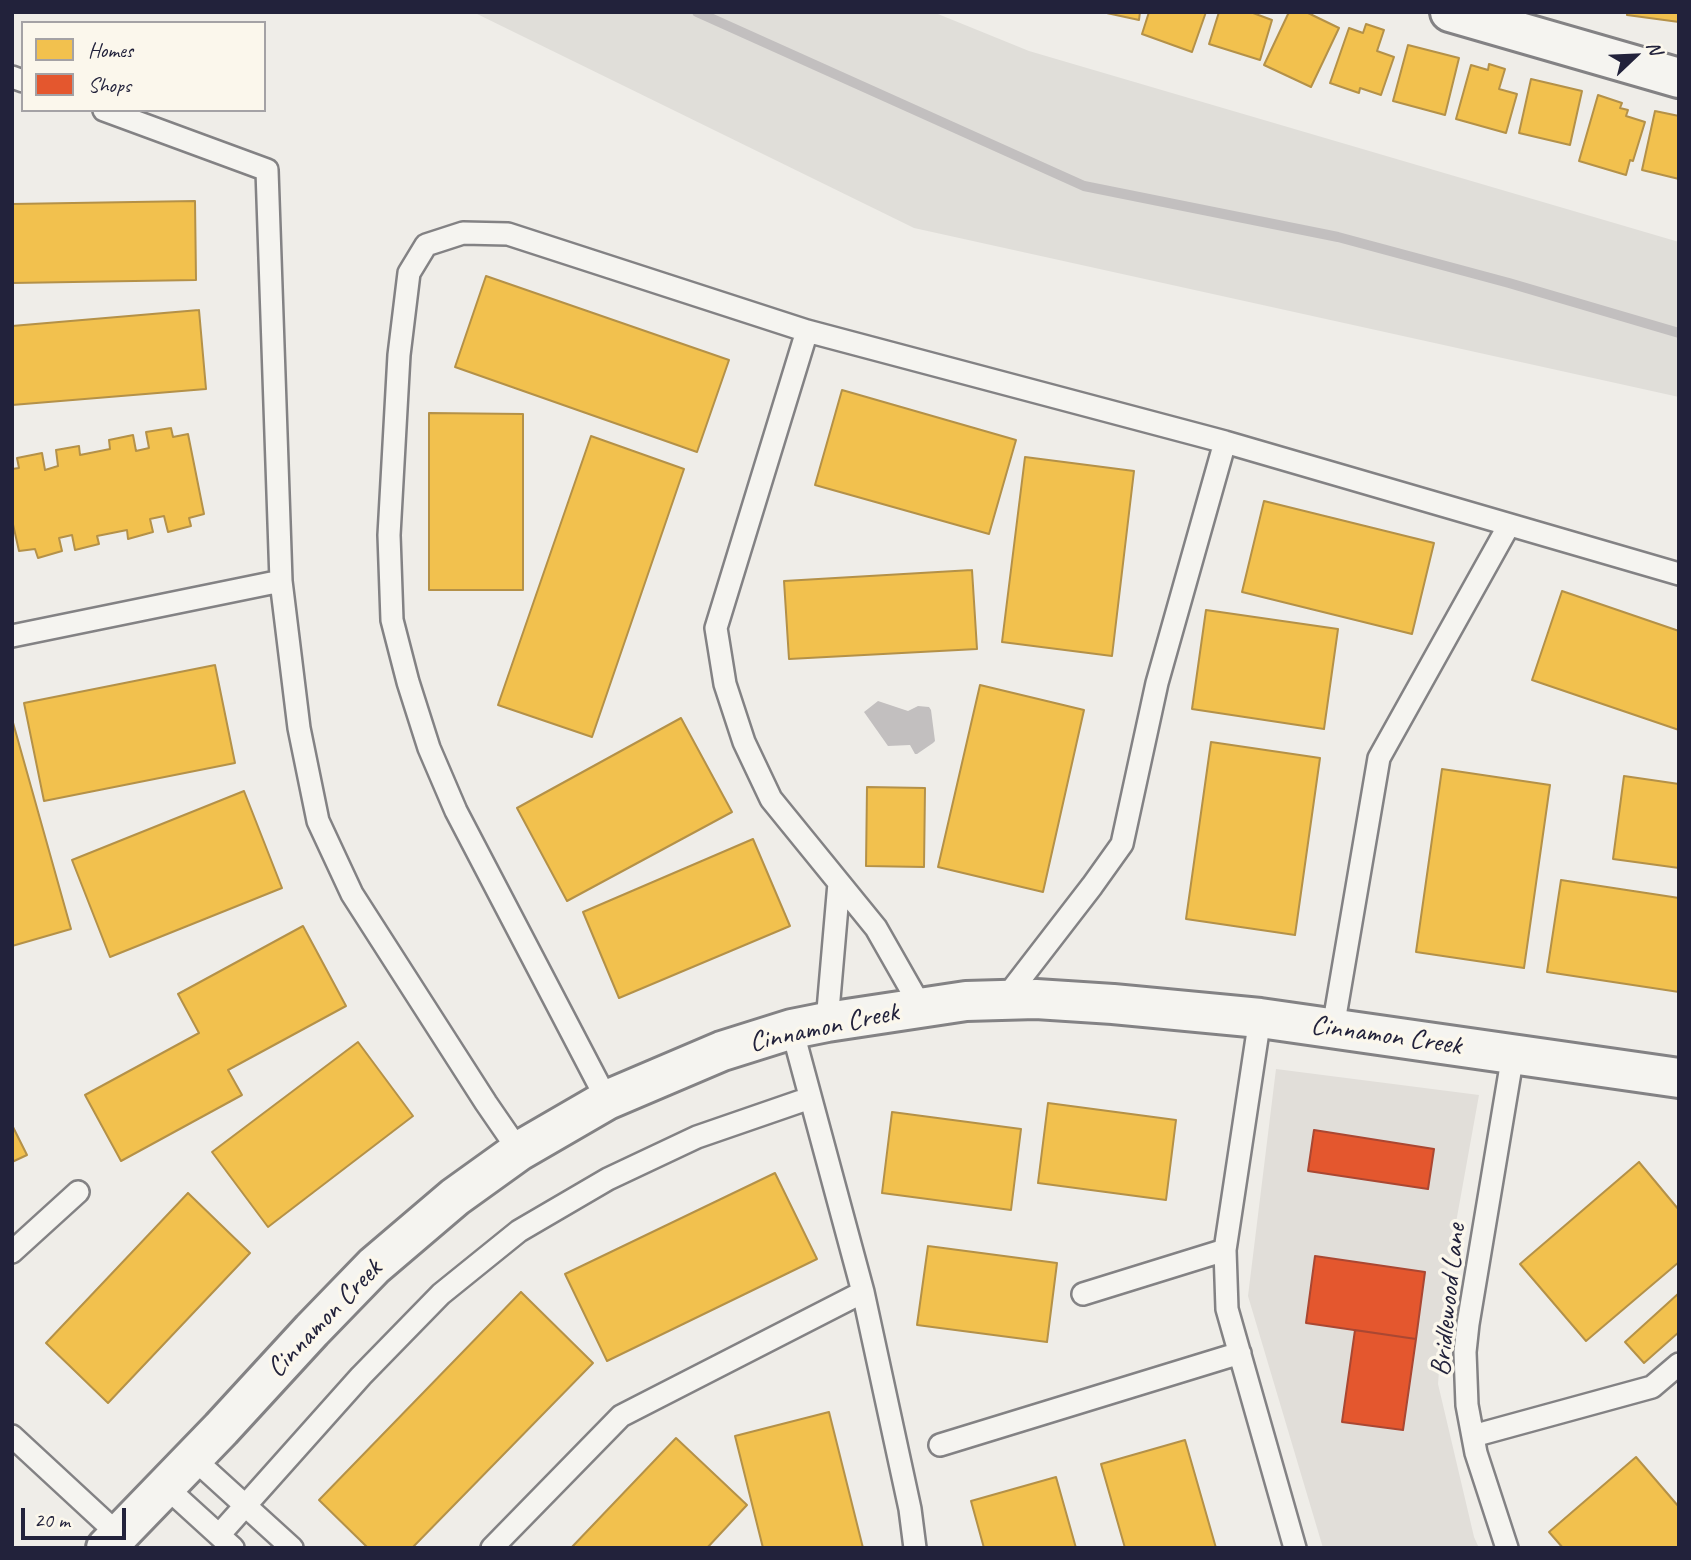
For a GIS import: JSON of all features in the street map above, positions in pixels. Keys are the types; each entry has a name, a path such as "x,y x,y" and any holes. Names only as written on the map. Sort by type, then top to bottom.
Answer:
{"street":[{"path":"1470,15 1679,78"},
{"name":"Cinnamon Creek","path":"113,1541 374,1266 455,1196 519,1151 607,1100 722,1051 809,1026 921,1007 966,1001 1036,999 1260,1018 1679,1078"}],"lane":[{"path":"109,112 267,170 281,581 299,728 318,821 352,894 519,1151"},
{"path":"607,1100 456,811 429,748 408,682 393,620 390,535 399,355 409,273 426,245 463,233 508,234 807,331 1225,442 1679,574"},
{"path":"807,331 716,628 729,696 744,742 771,799 876,928 921,1007"},
{"path":"1004,1000 1093,886 1122,844 1157,683 1225,442"},
{"path":"1333,1028 1379,758 1509,525"},
{"path":"12,636 281,581"},
{"path":"839,883 809,1026 810,1098 863,1292 911,1509 915,1548"},
{"path":"1260,1018 1225,1250 1227,1309 1295,1548"},
{"name":"Bridlewood Lane","path":"1507,1548 1476,1453 1467,1405 1465,1352 1513,1054"},
{"path":"166,1486 226,1541 246,1506 361,1376 441,1294 519,1230 608,1179 697,1137 810,1098"},
{"path":"12,1252 78,1192"},
{"path":"1083,1294 1225,1250"},
{"path":"492,1548 621,1416 863,1292"},
{"path":"940,1445 1240,1353"},
{"path":"1473,1436 1652,1387 1679,1364"},
{"path":"12,1436 113,1541"},
{"path":"193,1458 292,1548"}],"shaded area":[{"path":"473,12 933,12 1029,51 1679,242 1679,397 914,228"},
{"path":"878,701 908,711 918,706 929,707 935,741 917,754 910,745 888,746 864,712"},
{"path":"1276,1069 1479,1095 1446,1278 1438,1384 1474,1537 1479,1548 1323,1548 1248,1296"}],"building: Homes":[{"path":"1102,12 1140,12 1139,20"},
{"path":"1149,12 1206,12 1192,52 1142,34"},
{"path":"1219,12 1253,12 1272,20 1260,60 1209,44"},
{"path":"1289,12 1306,12 1339,28 1311,87 1264,65"},
{"path":"1627,12 1679,12 1679,22 1627,15"},
{"path":"1366,24 1384,30 1377,51 1394,57 1381,95 1360,88 1359,93 1330,83 1349,28 1363,33"},
{"path":"1408,45 1459,58 1445,115 1393,101"},
{"path":"1489,64 1505,69 1499,89 1517,94 1506,133 1456,119 1471,65 1488,70"},
{"path":"1531,79 1582,91 1570,145 1519,133"},
{"path":"1598,95 1622,103 1620,108 1628,110 1626,116 1645,122 1626,175 1579,161"},
{"path":"1655,111 1679,116 1679,179 1642,170"},
{"path":"195,201 196,280 12,283 12,204"},
{"path":"486,276 729,360 697,452 455,367"},
{"path":"199,310 206,389 12,405 12,326"},
{"path":"842,390 1016,440 989,534 815,485"},
{"path":"429,413 523,414 523,590 429,590"},
{"path":"171,428 173,437 188,434 204,514 189,518 191,526 168,532 164,516 150,519 153,532 128,539 127,530 97,536 99,544 75,550 72,535 59,538 62,551 38,558 35,549 19,551 12,520 12,469 19,468 17,458 42,453 45,470 58,466 56,450 79,446 80,455 110,449 109,440 133,435 136,451 149,448 146,432"},
{"path":"591,436 684,469 592,737 498,705"},
{"path":"1025,457 1134,471 1112,656 1002,642"},
{"path":"1264,501 1434,543 1412,634 1242,592"},
{"path":"972,570 977,649 789,659 784,581"},
{"path":"1562,591 1679,631 1679,730 1532,680"},
{"path":"1206,610 1338,629 1324,729 1192,709"},
{"path":"215,665 235,763 44,801 24,703"},
{"path":"980,685 1084,710 1043,892 938,867"},
{"path":"681,718 732,812 567,901 517,808"},
{"path":"12,719 71,929 12,946"},
{"path":"1211,742 1320,758 1295,935 1186,919"},
{"path":"1442,769 1550,785 1524,968 1416,952"},
{"path":"1624,776 1679,784 1679,868 1613,859"},
{"path":"867,787 925,788 924,867 866,866"},
{"path":"244,791 282,888 110,957 72,860"},
{"path":"753,839 790,926 619,998 583,912"},
{"path":"1561,880 1679,898 1679,992 1547,972"},
{"path":"303,926 346,1006 228,1070 242,1095 121,1161 85,1095 199,1033 178,994"},
{"path":"358,1042 413,1116 268,1227 212,1152"},
{"path":"1048,1103 1176,1120 1166,1200 1038,1183"},
{"path":"892,1112 1021,1129 1011,1210 882,1193"},
{"path":"12,1125 27,1155 12,1162"},
{"path":"1639,1162 1679,1210 1679,1262 1586,1341 1520,1264"},
{"path":"775,1173 817,1259 607,1361 565,1274"},
{"path":"188,1193 250,1253 108,1403 46,1343"},
{"path":"928,1246 1057,1263 1047,1342 917,1325"},
{"path":"521,1292 593,1363 412,1548 368,1548 319,1500"},
{"path":"1679,1293 1679,1332 1644,1363 1625,1342"},
{"path":"829,1412 863,1548 763,1548 735,1436"},
{"path":"676,1438 747,1505 707,1548 571,1548"},
{"path":"1185,1440 1216,1548 1125,1548 1101,1464"},
{"path":"1636,1457 1679,1507 1679,1548 1563,1548 1549,1532"},
{"path":"1056,1477 1076,1548 984,1548 971,1501"}],"building: Shops":[{"path":"1314,1130 1434,1149 1428,1189 1308,1171"},
{"path":"1315,1256 1425,1272 1416,1339 1306,1323"},
{"path":"1355,1330 1416,1339 1403,1430 1342,1422"}],"waterway":[{"path":"697,12 1084,186 1338,237 1679,333"}]}
